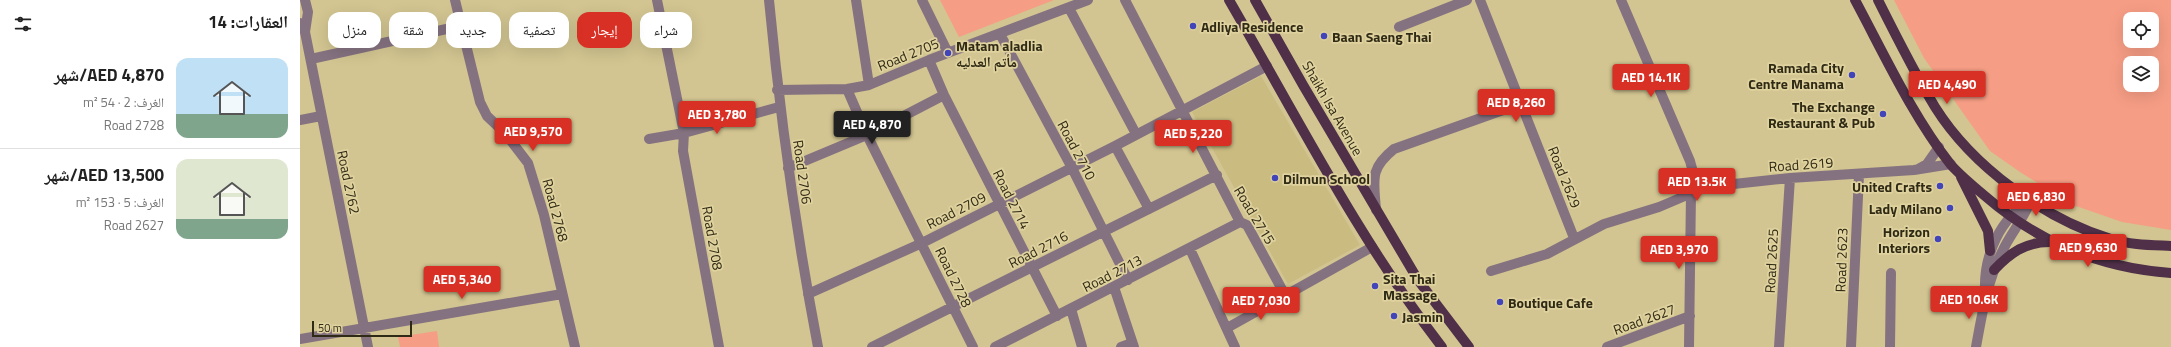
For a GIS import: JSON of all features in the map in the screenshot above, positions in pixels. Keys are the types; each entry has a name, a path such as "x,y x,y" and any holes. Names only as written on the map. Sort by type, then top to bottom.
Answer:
{"main road":[{"path":"1229,0 1372,247 1410,305 1442,347"},
{"name":"Shaikh Isa Avenue","path":"1255,0 1418,280 1469,347"},
{"path":"1856,0 1915,113 1959,174 1988,231 1990,251"},
{"path":"1878,0 1904,52 1936,108 1957,136 1991,170 2031,200 2058,217 2112,239 2134,244 2171,246"},
{"path":"1959,174 2010,216 2050,242 2113,264 2171,273"},
{"path":"1994,270 2011,253 2020,247 2039,242 2050,242"}],"street":[{"name":"Road 2762","path":"306,0 308,12 302,28 310,59 368,347"},
{"name":"Road 2768","path":"455,0 457,12"},
{"name":"Road 2708","path":"657,0 684,133 683,151 719,347"},
{"name":"Road 2706","path":"769,0 777,90 788,168 818,347"},
{"path":"856,0 869,85"},
{"path":"922,0 948,53"},
{"name":"Road 2705","path":"777,90 847,89 869,85 929,60 1088,0"},
{"name":"Road 2715","path":"1125,0 1240,222 1247,225 1285,295"},
{"path":"1399,27 1467,0"},
{"name":"Road 2629","path":"1480,0 1574,238"},
{"name":"Road 2627","path":"1621,0 1690,161 1694,191 1689,347"},
{"path":"1069,8 1136,134"},
{"path":"310,59 446,29"},
{"name":"Road 2710","path":"1000,34 1072,168 1128,280"},
{"name":"Road 2768","path":"466,48 480,102 487,116 505,133 528,162 544,215 575,347"},
{"name":"Road 2714","path":"929,60 944,95 998,204 1057,316"},
{"name":"Road 2709","path":"808,294 922,243 1115,146 1267,66"},
{"name":"Road 2728","path":"847,89 867,135 973,347"},
{"path":"788,168 867,135 944,95"},
{"path":"1376,210 1374,182 1375,170 1381,159 1394,149 1520,104"},
{"path":"649,139 684,133 780,107"},
{"path":"300,120 321,116"},
{"path":"1115,146 1149,209"},
{"name":"Road 2619","path":"1914,170 1927,164 1939,147"},
{"name":"Road 2619","path":"1491,271 1547,254 1574,238 1604,224 1670,203 1694,191 1790,178 1859,175 1914,170 1951,164"},
{"name":"Road 2716","path":"872,347 953,308 1217,175"},
{"name":"Road 2623","path":"1851,347 1859,175"},
{"name":"Road 2625","path":"1779,347 1790,178"},
{"path":"1985,297 1986,267 1990,251 2010,216 2018,208 2031,200"},
{"path":"1976,347 1985,297 1994,270 2002,251 2020,222 2031,200"},
{"name":"Road 2713","path":"995,347 1190,249 1240,222"},
{"path":"1227,328 1372,247"},
{"path":"1190,249 1235,347"},
{"path":"1890,347 1891,273"},
{"path":"1114,287 1133,345 1121,347"},
{"path":"300,339 562,294"},
{"path":"1071,308 1082,347"},
{"name":"Road 2627","path":"1607,347 1690,316"}],"shaded area":[{"path":"940,0 1054,0 959,37"},
{"path":"1894,0 2171,0 2171,230 2122,222 2073,205 2020,172 1990,151 1924,58"},
{"name":"Dilmun School","path":"1261,76 1360,245 1288,284 1192,112"},
{"path":"437,331 439,347 400,347 398,337"}],"place":[{"name":"Adliya Residence","path":"1193,26"},
{"name":"Baan Saeng Thai","path":"1324,36"},
{"name":"Matam aladlia مأتم العدليه","path":"948,53"},
{"name":"Ramada City Centre Manama","path":"1852,75"},
{"name":"The Exchange Restaurant & Pub","path":"1883,114"},
{"name":"Dilmun School","path":"1275,178"},
{"name":"United Crafts","path":"1940,186"},
{"name":"Lady Milano","path":"1950,208"},
{"name":"Horizon Interiors","path":"1938,239"},
{"name":"Sita Thai Massage","path":"1375,286"},
{"name":"Boutique Cafe","path":"1500,302"},
{"name":"Jasmin","path":"1394,316"}]}
